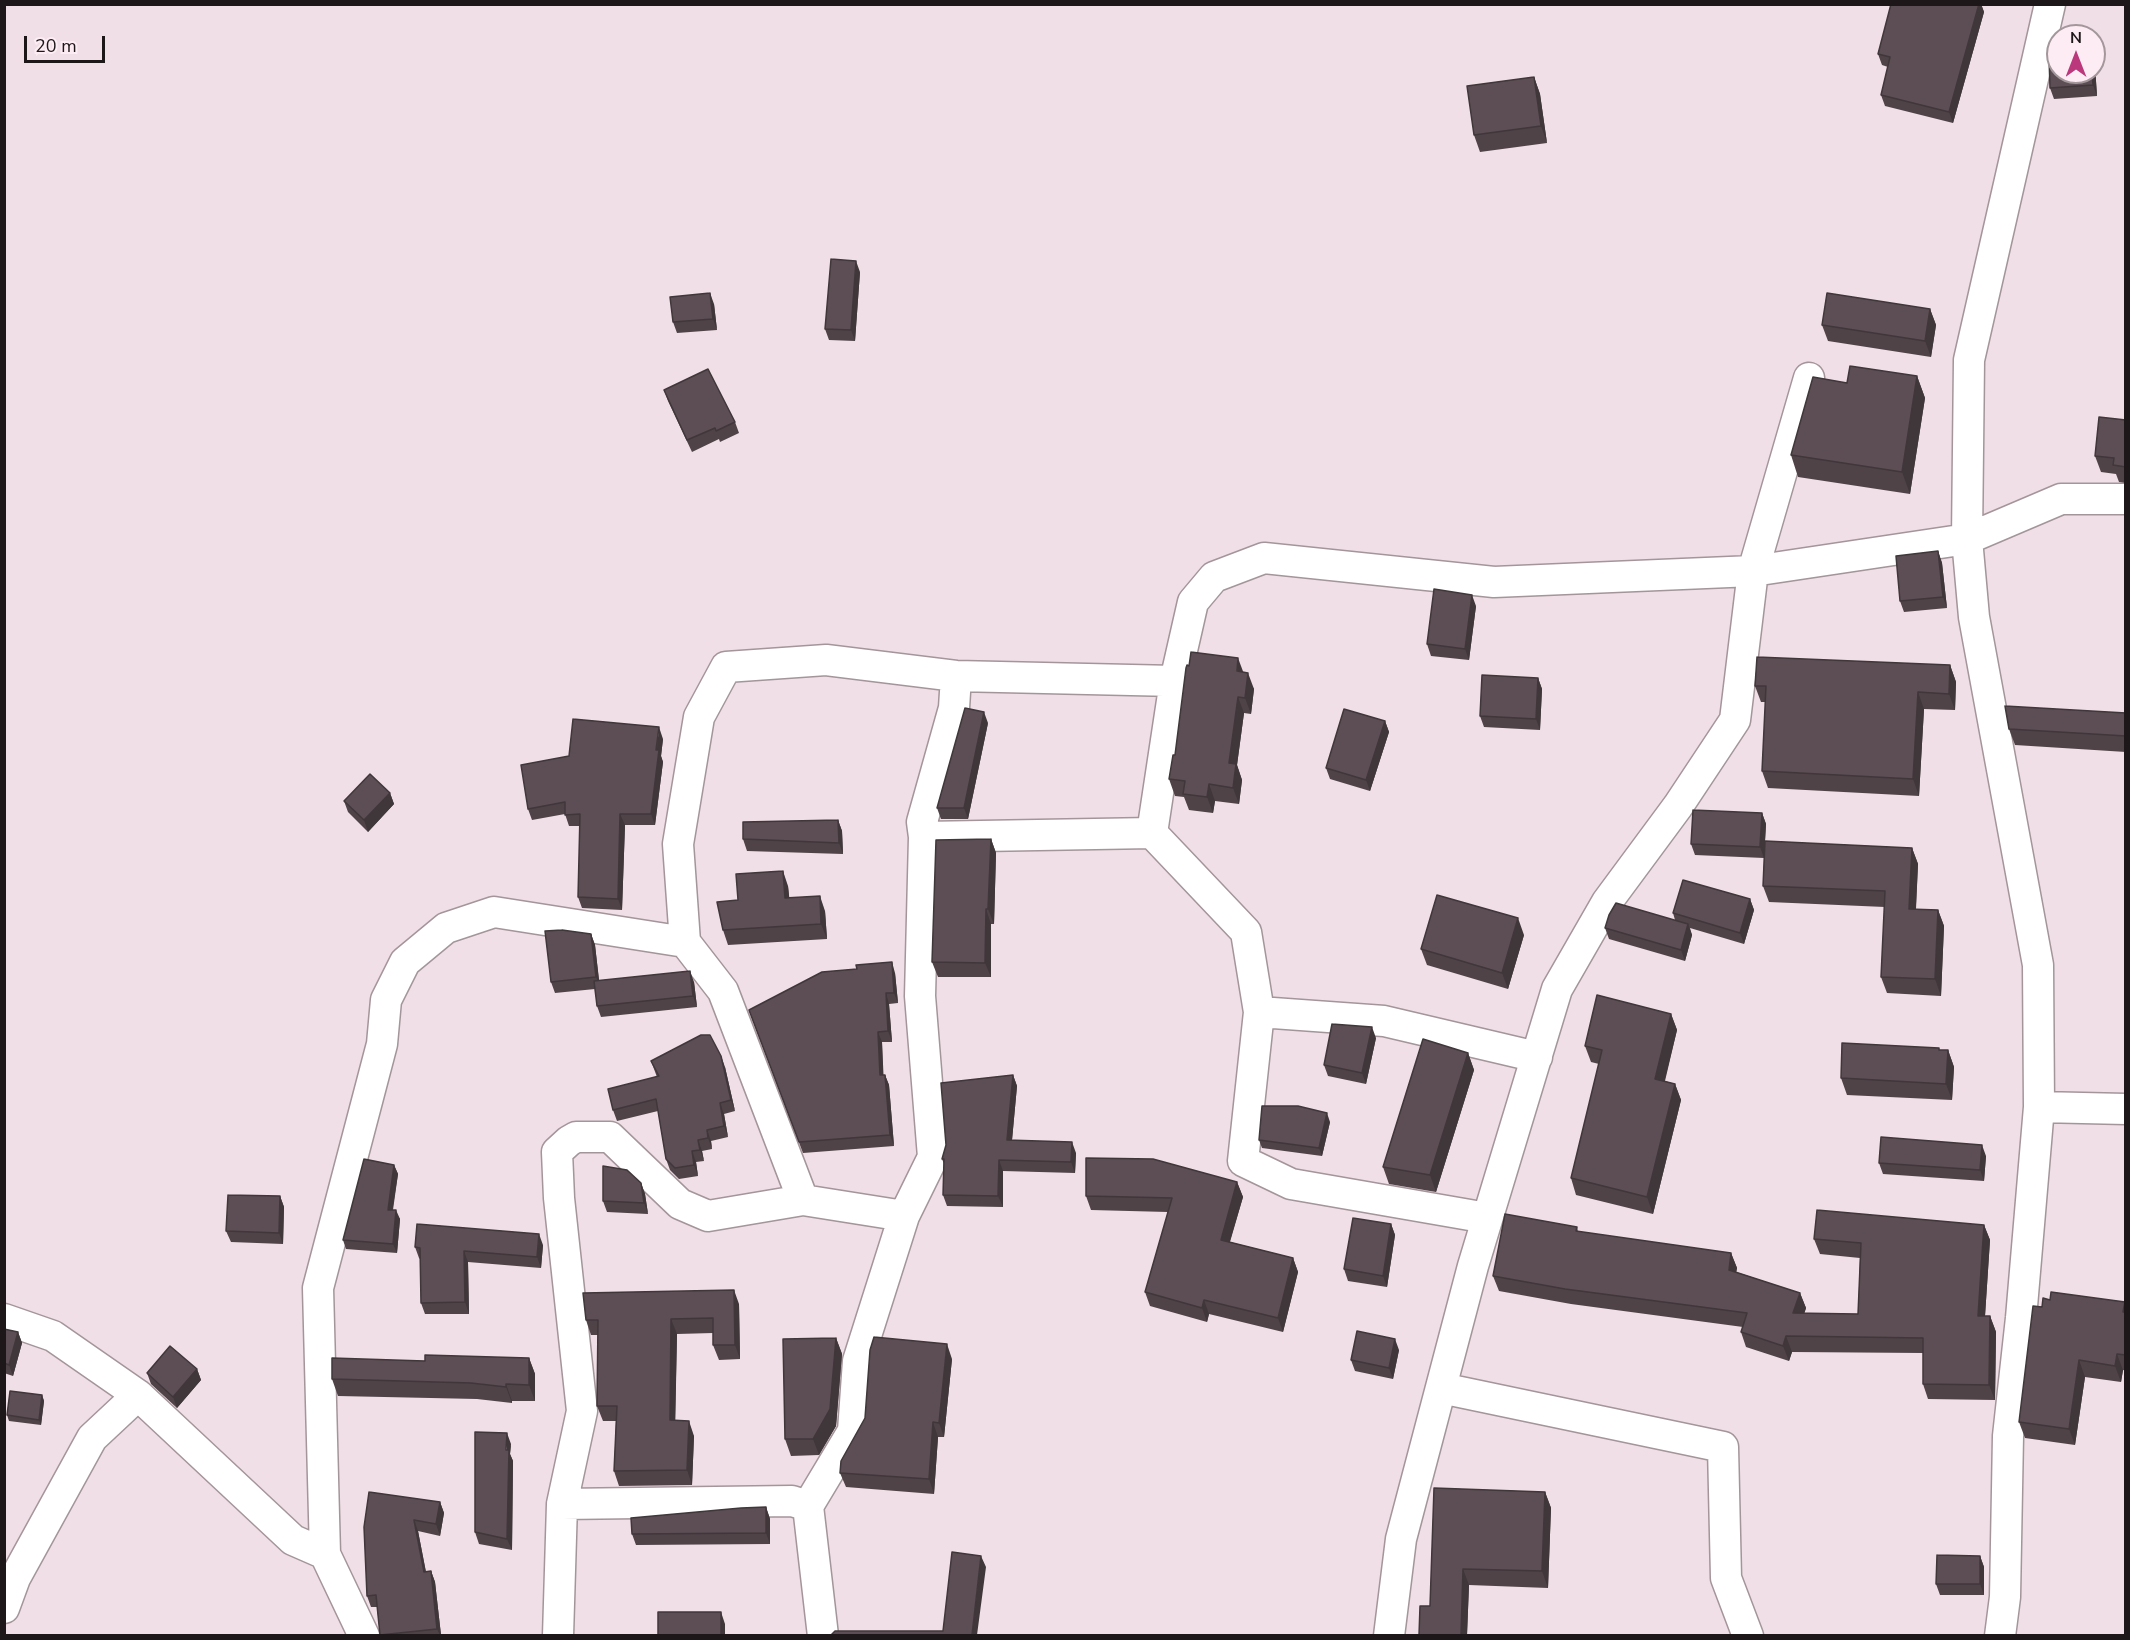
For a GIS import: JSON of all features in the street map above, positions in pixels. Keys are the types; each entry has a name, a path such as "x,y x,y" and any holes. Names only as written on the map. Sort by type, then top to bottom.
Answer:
{"street":[{"path":"2000,1635 2005,1597 2008,1436 2021,1318 2039,1107 2038,965 1974,617 1967,539 1969,360 2050,4"},
{"path":"1389,1635 1401,1539 1487,1218 1557,989 1607,902 1678,806 1735,720 1753,571 1809,378"},
{"path":"1152,833 1174,681 1193,602 1214,577 1264,558 1494,582 1753,571 1967,539 2061,499 2126,499"},
{"path":"803,1200 723,991 685,942 678,844 699,717 726,667 826,660 956,676 1174,681"},
{"path":"823,1635 808,1506 853,1431 858,1361 903,1216 933,1157 920,996 924,837 922,822 954,708 956,676"},
{"path":"924,837 1152,833 1246,932 1259,1012 1243,1161 1291,1184 1487,1218"},
{"path":"364,1635 325,1554 318,1288 382,1044 386,1000 405,962 446,928 494,912 685,942"},
{"path":"1259,1012 1384,1021 1537,1057"},
{"path":"2039,1107 2126,1109"},
{"path":"558,1635 562,1504 582,1411 559,1197 557,1152 576,1137 609,1137 680,1204 708,1216 803,1200 903,1216"},
{"path":"4,1319 53,1336 138,1395 293,1540 325,1554"},
{"path":"1441,1388 1723,1447 1726,1578 1748,1635"},
{"path":"4,1608 15,1578 92,1438 138,1395"},
{"path":"562,1504 792,1501 808,1506"}],"building":[{"path":"1891,4 1979,4 1949,112 1881,95 1890,57 1878,54"},
{"path":"1534,77 1541,126 1474,135 1467,86"},
{"path":"2050,84 2093,84 2093,85 2050,88"},
{"path":"831,259 856,261 851,330 825,329"},
{"path":"710,293 713,319 673,322 670,297"},
{"path":"1827,293 1930,309 1925,341 1822,325"},
{"path":"1850,366 1917,376 1902,472 1791,455 1813,377 1847,383"},
{"path":"708,369 735,422 687,440 664,390"},
{"path":"2099,417 2126,420 2126,467 2113,465 2114,458 2095,456"},
{"path":"1938,551 1943,597 1900,601 1896,556"},
{"path":"1434,589 1472,595 1465,649 1427,644"},
{"path":"1191,652 1238,658 1237,671 1248,673 1245,698 1238,697 1229,763 1236,764 1233,788 1209,784 1207,797 1183,794 1185,781 1169,779 1173,755 1175,755 1186,668 1187,665 1189,666"},
{"path":"1757,657 1950,665 1949,694 1918,692 1913,779 1762,771 1766,686 1755,686"},
{"path":"1482,675 1538,678 1536,719 1480,716"},
{"path":"2005,706 2126,713 2126,736 2009,729"},
{"path":"965,708 984,712 964,808 937,808"},
{"path":"1344,709 1385,721 1366,780 1326,768"},
{"path":"573,719 659,727 656,750 659,750 651,814 620,814 618,899 578,897 580,814 565,815 565,802 528,809 521,765 569,756"},
{"path":"370,774 390,793 364,820 344,801"},
{"path":"1693,810 1762,813 1760,847 1691,844"},
{"path":"838,820 839,843 743,839 743,822"},
{"path":"991,839 985,963 932,962 936,840"},
{"path":"1765,841 1912,848 1909,909 1938,910 1935,979 1881,977 1885,891 1763,886"},
{"path":"783,871 785,898 820,896 821,924 723,930 717,902 738,900 736,874"},
{"path":"1683,880 1750,899 1740,933 1673,913"},
{"path":"1437,895 1518,918 1502,973 1421,949"},
{"path":"1616,903 1688,924 1681,950 1605,928"},
{"path":"562,930 591,934 596,977 551,982 545,931"},
{"path":"892,962 894,993 886,993 888,1031 878,1032 880,1075 885,1075 890,1135 799,1142 749,1010 822,972 857,969 856,965"},
{"path":"690,971 693,996 597,1006 594,981"},
{"path":"1597,995 1671,1014 1655,1079 1675,1084 1647,1197 1571,1178 1602,1050 1585,1046"},
{"path":"1332,1024 1372,1027 1362,1073 1324,1065"},
{"path":"701,1035 710,1035 721,1056 731,1100 720,1103 724,1126 707,1130 708,1138 698,1140 700,1150 692,1151 694,1165 675,1168 666,1159 656,1099 613,1110 608,1089 659,1076 651,1061"},
{"path":"1423,1039 1468,1053 1430,1175 1383,1167"},
{"path":"1842,1043 1948,1050 1946,1084 1841,1078"},
{"path":"1013,1075 1007,1140 1072,1142 1071,1162 999,1160 998,1196 943,1195 944,1159 942,1159 946,1145 941,1083"},
{"path":"1262,1106 1298,1106 1327,1113 1319,1148 1259,1140"},
{"path":"1881,1137 1982,1145 1980,1170 1879,1163"},
{"path":"1086,1158 1153,1159 1237,1182 1221,1240 1293,1258 1278,1318 1204,1300 1202,1308 1145,1292 1172,1198 1086,1196"},
{"path":"364,1159 394,1165 388,1210 396,1210 393,1244 343,1240"},
{"path":"603,1166 627,1170 641,1183 644,1203 603,1201"},
{"path":"228,1195 280,1196 279,1233 226,1231"},
{"path":"1817,1210 1984,1225 1978,1316 1990,1316 1989,1385 1923,1384 1923,1338 1786,1336 1783,1346 1741,1332 1747,1313 1565,1289 1493,1276 1505,1214 1577,1227 1576,1231 1731,1253 1729,1270 1800,1293 1793,1313 1858,1314 1861,1243 1814,1239"},
{"path":"1353,1218 1391,1224 1383,1276 1344,1269"},
{"path":"417,1224 539,1234 537,1257 464,1251 465,1302 421,1303 420,1248 415,1247"},
{"path":"734,1290 735,1345 713,1345 713,1318 671,1319 670,1420 689,1421 687,1470 614,1471 617,1406 597,1406 598,1320 586,1320 583,1293"},
{"path":"2051,1292 2125,1302 2123,1312 2126,1312 2126,1355 2117,1354 2115,1366 2079,1360 2069,1429 2019,1422 2033,1306 2042,1307 2043,1298 2050,1300"},
{"path":"4,1329 18,1332 9,1365 4,1363"},
{"path":"1357,1331 1395,1339 1389,1368 1351,1360"},
{"path":"874,1337 947,1344 939,1423 933,1422 929,1479 840,1473 841,1461 865,1418 870,1350"},
{"path":"836,1338 830,1409 813,1439 785,1439 783,1339"},
{"path":"170,1346 197,1369 173,1397 147,1373"},
{"path":"425,1355 529,1358 529,1385 506,1384 506,1387 471,1383 332,1379 332,1358 425,1361"},
{"path":"10,1391 42,1395 39,1420 7,1415"},
{"path":"475,1432 507,1433 506,1450 509,1450 507,1539 475,1532"},
{"path":"1434,1488 1545,1492 1542,1571 1463,1569 1461,1635 1419,1635 1420,1606 1430,1606"},
{"path":"369,1492 440,1502 436,1524 414,1520 424,1572 431,1571 437,1629 380,1635 376,1595 367,1596 364,1527"},
{"path":"766,1507 766,1533 632,1534 631,1518"},
{"path":"952,1552 981,1556 972,1635 831,1635 835,1631 943,1631"},
{"path":"1937,1555 1980,1556 1980,1584 1936,1584"},
{"path":"658,1612 721,1612 721,1635 658,1635"}]}
